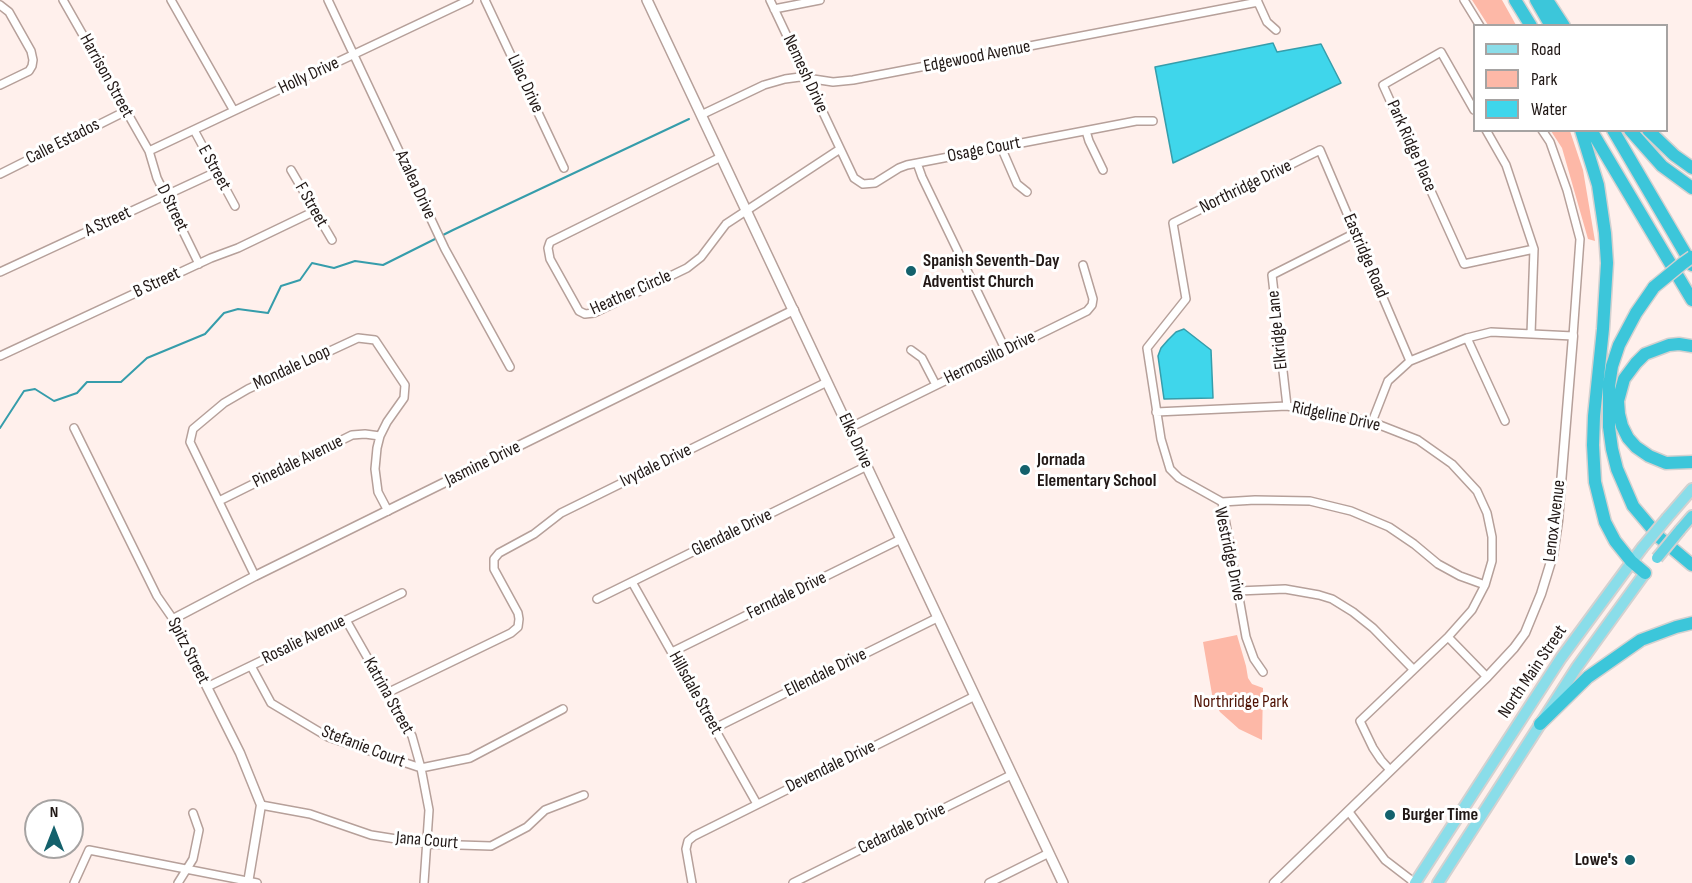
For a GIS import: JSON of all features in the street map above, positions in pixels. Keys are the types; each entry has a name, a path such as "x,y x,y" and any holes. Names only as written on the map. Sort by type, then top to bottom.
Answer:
{"highway":[{"path":"1515,0 1530,24"},
{"path":"1536,0 1550,24"},
{"path":"1547,0 1563,24"},
{"path":"1582,132 1598,185 1607,263 1594,416 1595,482 1605,522 1615,541 1631,561 1645,573"},
{"path":"1592,132 1692,300"},
{"path":"1614,132 1692,265"},
{"path":"1632,132 1662,166 1692,188"},
{"path":"1650,132 1674,155 1692,168"},
{"path":"1692,257 1654,287 1629,323 1612,366 1608,406 1612,449 1622,483 1633,506 1660,538 1692,566"},
{"path":"1692,346 1669,345 1645,354 1624,379 1618,401 1622,426 1636,447 1649,456 1666,463 1692,462"},
{"name":"North Main Street","path":"1645,573 1692,516"},
{"path":"1540,724 1588,677 1641,640 1692,623"}],"main road":[{"name":"Elks Drive","path":"647,0 1063,883"},
{"name":"North Main Street","path":"1415,883 1560,658 1631,561 1692,489"},
{"name":"North Main Street","path":"1438,883 1577,667 1645,573"}],"street":[{"name":"Harrison Street","path":"63,0 149,151"},
{"path":"171,0 234,111"},
{"name":"Azalea Drive","path":"328,0 445,249 510,367"},
{"name":"Holly Drive","path":"149,151 469,0"},
{"name":"Lilac Drive","path":"485,0 564,168"},
{"name":"Nemesh Drive","path":"770,0 840,149"},
{"path":"774,9 820,0"},
{"path":"1464,0 1479,24"},
{"path":"1258,1 1267,22 1276,30"},
{"name":"Edgewood Avenue","path":"701,115 771,82 792,78 833,82 853,80 1258,1"},
{"path":"0,5 9,12 31,51 33,63 27,72 0,85"},
{"name":"Park Ridge Place","path":"1473,108 1441,52 1383,85 1464,264 1534,249"},
{"name":"Calle Estados","path":"0,174 126,111"},
{"name":"Osage Court","path":"840,149 854,178 863,184 875,183 899,168 917,163 1136,121 1153,121"},
{"name":"E Street","path":"194,130 235,206"},
{"path":"1086,130 1102,170"},
{"path":"1487,132 1506,165 1534,249 1531,334"},
{"name":"Lenox Avenue","path":"1274,883 1487,677 1525,633 1536,609 1553,555 1558,521 1580,239 1567,190 1550,142 1543,132"},
{"path":"1001,147 1017,184 1027,192"},
{"path":"746,211 840,149"},
{"name":"Northridge Drive","path":"1173,224 1320,150"},
{"name":"Eastridge Road","path":"1320,150 1410,361"},
{"name":"D Street","path":"149,151 155,173 199,264"},
{"name":"Heather Circle","path":"721,157 553,240 548,248 550,260 579,311 591,314 692,265 723,227 746,211"},
{"path":"917,163 1006,351"},
{"name":"F Street","path":"291,170 332,240"},
{"name":"A Street","path":"0,273 216,172"},
{"name":"B Street","path":"0,356 315,211"},
{"name":"Westridge Drive","path":"1173,224 1186,299 1147,348 1161,440 1170,469 1179,478 1222,502 1246,637 1254,659 1263,672"},
{"name":"Elkridge Lane","path":"1287,406 1272,275 1355,233"},
{"name":"Hermosillo Drive","path":"849,428 1090,308 1093,295 1083,265"},
{"name":"Jasmine Drive","path":"173,619 255,576 794,310"},
{"path":"1372,422 1388,381 1410,361 1467,338 1491,332 1573,336"},
{"name":"Mondale Loop","path":"255,576 190,442 193,429 224,403 248,389 358,338 375,340 405,385 404,398 380,436 375,470 378,492 388,511"},
{"path":"1467,338 1505,421"},
{"path":"910,350 922,358 936,385"},
{"name":"Ivydale Drive","path":"387,693 523,625 490,561 499,553 534,534 561,513 827,382"},
{"name":"Ridgeline Drive","path":"1156,412 1287,406 1372,422 1418,440 1452,464 1477,491 1487,513 1492,537 1492,561 1485,585 1472,610 1448,637 1360,721 1373,748 1390,770"},
{"name":"Spitz Street","path":"74,428 157,596 173,619 240,753 261,805"},
{"name":"Pinedale Avenue","path":"219,501 352,435 380,436"},
{"name":"Glendale Drive","path":"597,599 867,466"},
{"path":"1222,502 1310,501 1351,511 1389,527 1438,564 1460,576 1485,585"},
{"name":"Ferndale Drive","path":"672,652 901,540"},
{"name":"Hillsdale Street","path":"632,582 757,804"},
{"path":"1238,591 1285,589 1332,599 1373,628 1413,669"},
{"name":"Rosalie Avenue","path":"207,687 402,593"},
{"name":"Ellendale Drive","path":"715,728 938,618"},
{"name":"Katrina Street","path":"346,620 412,736 429,810 424,883"},
{"path":"1448,637 1487,677"},
{"name":"Stefanie Court","path":"251,666 271,703 328,737 421,768 470,758 562,709"},
{"name":"Devendale Drive","path":"692,883 686,852 688,841 696,834 975,696"},
{"name":"Cedardale Drive","path":"793,883 1011,775"},
{"name":"Jana Court","path":"261,805 310,814 371,835 428,844 491,846 527,827 545,810 584,795"},
{"path":"74,883 89,850 251,882 261,805"},
{"path":"1349,812 1385,860 1415,883"},
{"path":"178,883 189,869 193,859 199,830 193,813"},
{"path":"989,883 1049,853"}],"green space":[{"path":"1472,0 1502,0 1515,24 1487,24"},
{"path":"1552,132 1570,132 1583,170 1595,241 1588,239 1562,148"},
{"name":"Northridge Park","path":"1237,635 1248,678 1252,684 1263,688 1262,740 1239,729 1220,712 1213,700 1203,642"}],"water":[{"path":"1273,43 1277,52 1321,44 1341,83 1173,163 1155,67"},
{"path":"1184,329 1211,350 1213,398 1164,399 1158,356 1168,340 1176,332"}],"waterway":[{"path":"0,428 24,391 35,389 54,401 77,393 87,382 121,382 147,358 205,334 224,313 238,309 268,313 281,286 300,280 312,263 334,268 355,261 383,265 689,119"}],"place":[{"name":"Spanish Seventh-Day Adventist Church","path":"911,271"},
{"name":"Jornada Elementary School","path":"1025,470"},
{"name":"Burger Time","path":"1390,815"},
{"name":"Lowe's","path":"1630,860"}]}
